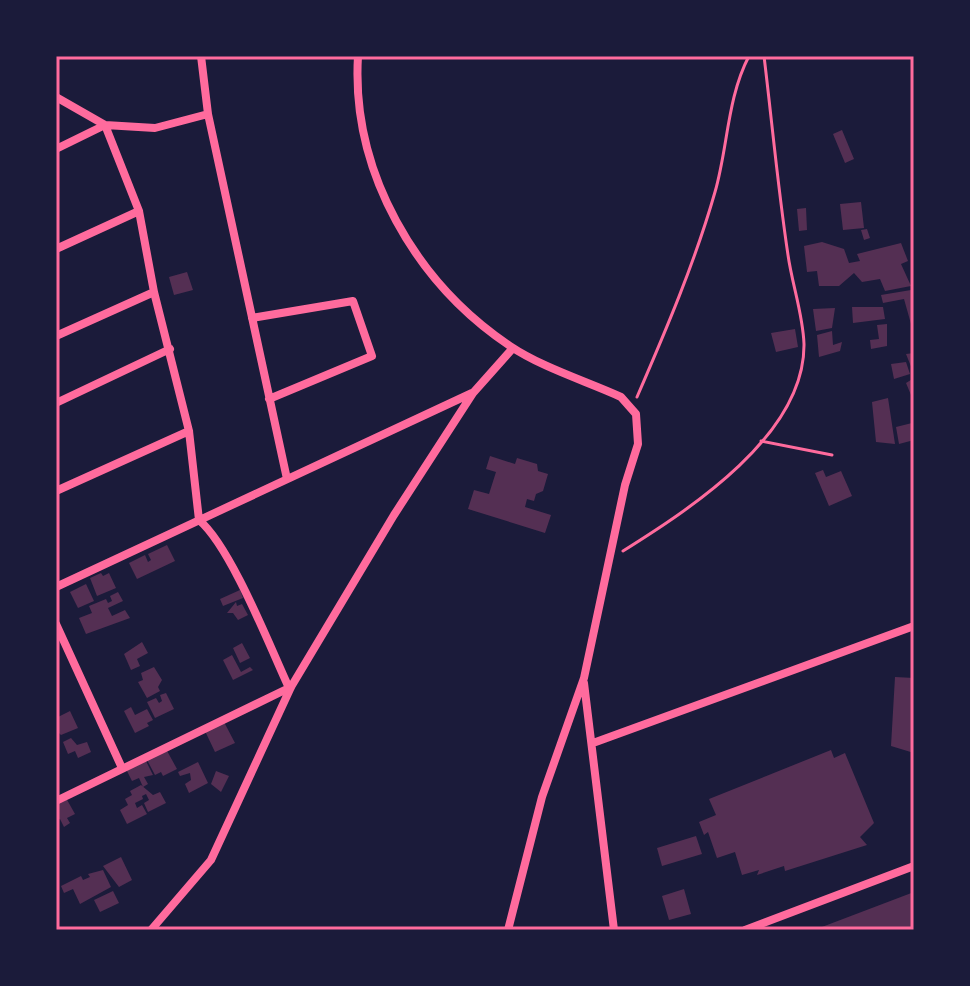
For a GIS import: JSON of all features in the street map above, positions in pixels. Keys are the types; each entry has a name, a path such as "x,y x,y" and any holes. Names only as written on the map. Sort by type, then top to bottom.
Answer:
{"street":[{"path":"201,56 208,114 287,479"},
{"path":"358,56 358,87 369,151 412,250 457,306 513,348 621,397 633,407 638,425 638,444 584,678 542,797 508,930"},
{"path":"56,97 105,125 155,128 208,114"},
{"path":"56,149 105,125"},
{"path":"105,125 139,211 154,292 189,431 199,520 210,529 290,688"},
{"path":"56,249 139,211"},
{"path":"56,336 154,292"},
{"path":"252,318 353,301 372,356 269,399"},
{"path":"151,930 211,860 290,688 394,515 473,393 513,348"},
{"path":"56,403 170,349"},
{"path":"56,587 473,393"},
{"path":"56,491 189,431"},
{"path":"56,624 122,768"},
{"path":"593,743 914,626"},
{"path":"584,678 614,930"},
{"path":"56,801 290,688"},
{"path":"745,930 773,925 914,866"}],"path":[{"path":"633,407 700,240 723,162 733,102 749,56"},
{"path":"609,561 713,492 761,441 791,394 803,360 804,344 788,256 764,56"},
{"path":"761,441 832,455"}],"building":[{"path":"842,130 854,159 845,163 833,134"},
{"path":"861,202 864,228 843,230 840,204"},
{"path":"806,208 807,230 799,231 797,209"},
{"path":"867,229 870,238 864,240 861,230"},
{"path":"822,242 844,249 849,263 860,261 857,254 901,243 908,261 901,264 911,286 885,291 880,279 862,282 854,273 839,286 819,286 817,271 807,272 804,246"},
{"path":"187,272 193,290 174,295 169,277"},
{"path":"911,290 914,301 913,331 904,299 883,303 881,295"},
{"path":"852,307 883,307 885,319 853,323"},
{"path":"835,308 832,328 816,331 813,309"},
{"path":"887,324 887,346 871,349 870,340 879,339 877,325"},
{"path":"795,329 798,347 776,352 771,333"},
{"path":"832,331 833,345 842,342 840,351 819,357 817,335"},
{"path":"914,353 914,374 906,354"},
{"path":"906,362 910,374 894,379 891,364"},
{"path":"914,378 914,394 911,395 906,383"},
{"path":"888,398 895,444 876,442 872,402"},
{"path":"912,423 914,440 899,444 896,427"},
{"path":"490,456 515,464 517,458 537,464 538,471 548,474 543,491 536,494 534,501 527,499 525,507 551,515 545,533 468,509 474,490 489,494 496,472 486,469"},
{"path":"823,470 826,477 841,471 852,496 829,506 815,473"},
{"path":"167,545 175,561 137,579 129,563 145,555 148,562 151,560 148,554"},
{"path":"101,573 103,576 109,573 116,588 97,596 90,578"},
{"path":"86,584 94,601 78,608 70,592"},
{"path":"240,590 243,598 223,606 220,599"},
{"path":"118,592 123,601 108,608 112,616 125,610 130,618 86,634 79,618 92,613 89,606 106,599 108,603 112,601 110,596"},
{"path":"236,602 237,606 242,604 248,615 238,620 233,613 227,613"},
{"path":"142,642 148,653 137,659 140,666 131,670 124,654"},
{"path":"242,643 250,658 240,663 233,648"},
{"path":"232,655 241,672 250,667 253,670 233,680 223,660"},
{"path":"154,667 162,680 158,687 160,691 147,698 138,682 143,680 141,673"},
{"path":"895,677 914,678 914,753 891,746"},
{"path":"166,693 174,709 155,718 147,702 156,698 159,703 162,701 160,695"},
{"path":"131,707 135,715 147,709 153,720 147,723 149,726 135,733 124,711"},
{"path":"70,711 78,728 61,735 56,730 56,718"},
{"path":"224,722 235,743 215,752 205,731"},
{"path":"71,738 77,745 87,742 91,752 78,758 75,751 68,754 63,742"},
{"path":"166,749 177,769 163,776 161,772 155,775 146,758"},
{"path":"831,750 834,758 845,753 874,823 860,837 867,845 785,871 784,866 757,875 759,870 742,875 735,852 717,858 708,832 704,835 699,822 716,815 709,799"},
{"path":"145,759 153,775 144,777 148,784 143,787 139,778 132,781 126,769"},
{"path":"198,762 208,783 189,793 185,784 191,780 190,773 180,776 178,772"},
{"path":"216,771 229,776 221,792 211,784"},
{"path":"141,785 153,795 160,792 166,803 148,812 144,803 149,800 146,794 142,796 143,799 135,803 137,808 142,805 147,814 127,824 120,810 128,805 125,799 132,795 130,791"},
{"path":"66,798 75,814 67,818 70,823 64,827 60,819 56,821 56,804"},
{"path":"696,836 702,854 662,866 657,848"},
{"path":"121,857 132,880 119,887 103,866"},
{"path":"103,870 111,887 80,904 73,889 64,893 61,886"},
{"path":"684,889 691,914 669,920 662,896"},
{"path":"113,891 119,903 100,912 94,900"},
{"path":"914,892 914,930 814,930"}]}
